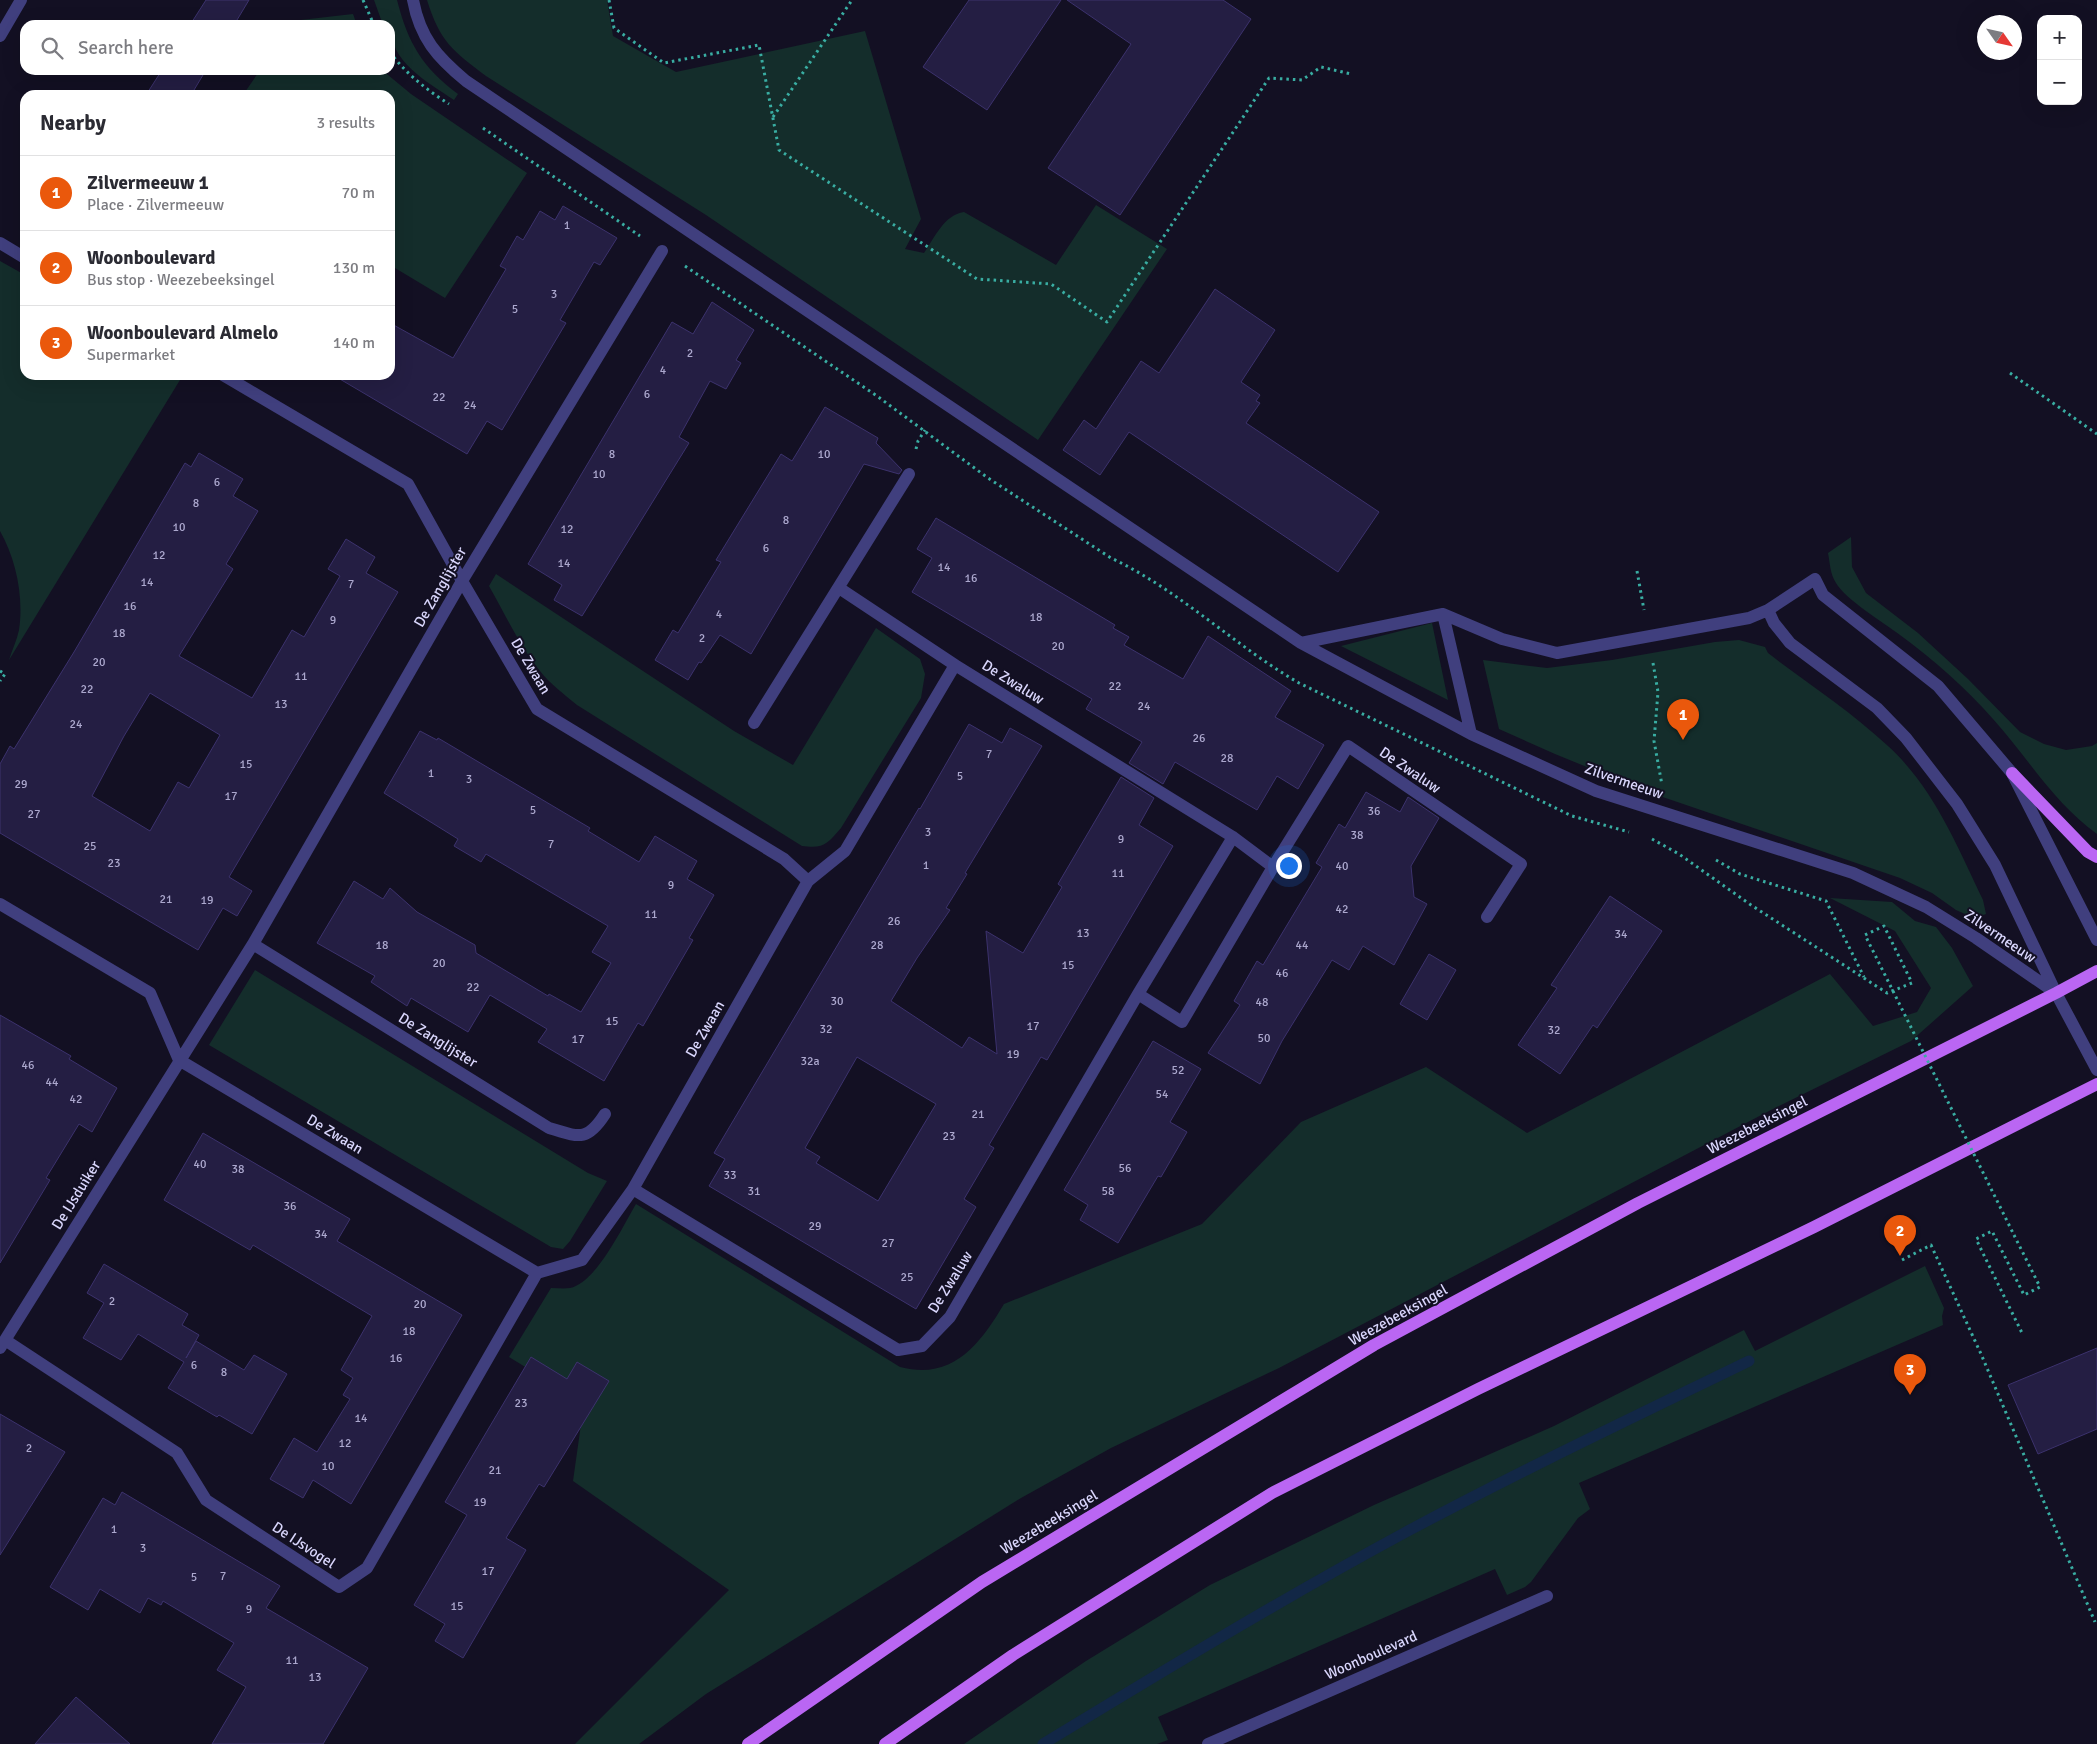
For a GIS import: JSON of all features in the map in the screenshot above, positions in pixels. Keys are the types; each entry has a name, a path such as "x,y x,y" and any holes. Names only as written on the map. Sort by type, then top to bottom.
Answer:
{"main road":[{"path":"2012,773 2088,852 2097,857"},
{"name":"Weezebeeksingel","path":"748,1744 982,1582 1374,1345 1638,1203 2056,993 2097,970"},
{"path":"885,1744 1013,1655 1272,1493 1478,1389 1814,1227 2097,1084"}],"street":[{"path":"0,36 22,0"},
{"name":"Zilvermeeuw","path":"412,0 416,16 428,43 442,61 466,81 1301,643 1471,734 1596,790 1854,873 1926,907 1976,938 2056,993"},
{"path":"0,244 20,255"},
{"name":"De Zanglijster","path":"179,1060 253,944 462,581 662,251"},
{"name":"De Zwaan","path":"179,1060 537,1273 582,1260 633,1189 808,881 784,859 537,709 408,484 231,380"},
{"path":"754,723 909,474"},
{"path":"1301,643 1443,614 1502,639 1557,653 1749,618 1768,610 1814,579 1823,595 1938,686 2012,773 2097,940"},
{"name":"De Zwaluw","path":"839,588 955,665 1233,837 1273,867"},
{"name":"Zilvermeeuw","path":"1768,610 1774,623 1790,643 1877,708 1906,738 1957,804 1996,865 2056,993"},
{"path":"1443,614 1471,734"},
{"path":"808,881 845,851 955,665"},
{"name":"De Zwaluw","path":"1138,994 1182,1022 1273,867 1348,746 1521,864 1487,917"},
{"name":"De Zwaluw","path":"633,1189 898,1350 922,1346 950,1317 1138,994 1233,837"},
{"path":"0,904 150,993 179,1060"},
{"name":"De Zanglijster","path":"253,944 549,1128 575,1136 594,1130 606,1114"},
{"path":"2056,993 2097,1070"},
{"name":"De IJsduiker","path":"2,1344 179,1060"},
{"name":"De IJsvogel","path":"2,1344 177,1452 206,1500 339,1588 367,1568 537,1273"},
{"name":"Woonboulevard","path":"1208,1744 1547,1596"}],"path":[{"path":"363,0 372,20"},
{"path":"609,0 614,28 664,63 759,45 779,150 977,279 1051,284 1107,322 1269,78 1302,80 1321,67 1351,74"},
{"path":"773,117 852,0"},
{"path":"2010,373 2097,434"},
{"path":"1637,571 1658,692 1654,741 1667,812"},
{"path":"0,671 5,674 0,681"},
{"path":"1709,856 1740,874 1826,901 1865,979"},
{"path":"1909,977 1884,926 1865,934 2040,1287 2024,1295 1992,1231 1976,1239 2023,1335"},
{"path":"1902,1260 1931,1245 1981,1354 2095,1622"}],"green space":[{"path":"374,0 397,0 406,29 418,53 435,74 458,94 454,100 421,78 403,60 395,47 395,20 381,20"},
{"path":"427,0 607,0 613,36 676,72 865,31 921,219 905,249 924,253 945,222 951,217 964,212 1056,265 1096,205 1167,249 1038,440 706,215 486,76 449,44 437,26"},
{"path":"353,14 355,20 301,20"},
{"path":"257,75 388,75 411,94 527,173 445,298 395,268 395,90 246,90"},
{"path":"0,261 20,272 20,380 180,380 9,660 19,630 20,605 14,566 0,531"},
{"path":"1851,537 1852,567 1866,593 1918,633 1968,679 2020,732 2044,744 2066,750 2092,746 2097,743 2097,834 2054,794 1983,707 1949,674 1856,603 1836,583 1832,576 1828,553"},
{"path":"496,574 734,731 793,765 876,628 920,659 925,674 921,698 841,828 825,844 815,847 802,846 577,705 557,689 544,676 525,651 489,586"},
{"path":"1432,623 1448,700 1341,646"},
{"path":"1739,640 1765,647 1768,653 1874,733 1904,762 1919,780 1943,818 1983,900 1986,914 1974,918 1956,910 1932,893 1900,878 1648,792 1499,729 1483,660 1547,668"},
{"path":"1830,898 1892,902 1915,921 1936,927 1952,948 1973,986 1911,1041 1769,1111 1279,1368 1111,1448 1021,1498 706,1694 639,1744 575,1744 729,1590 573,1481 584,1403 509,1357 551,1288 570,1288 580,1284 589,1276 608,1252 636,1204 900,1367 919,1370 935,1369 950,1364 975,1345 1004,1304 1202,1224 1301,1122 1426,1067 1527,1133 1830,974 1873,1026 1917,1012 1931,988 1895,931"},
{"path":"255,970 588,1173 607,1181 570,1241 563,1249 551,1247 209,1045"},
{"path":"1925,1266 1944,1308 1942,1316 1943,1325 1579,1483 1590,1509 1578,1518 1531,1582 1525,1587 1507,1595 1495,1569 1158,1717 1168,1740 1157,1744 964,1744 1086,1661 1210,1585 1374,1505 1554,1426 1744,1330 1755,1351"}],"building":[{"path":"206,0 249,0 237,20 193,20"},
{"path":"969,0 1061,0 987,110 923,67"},
{"path":"1067,0 1223,0 1251,19 1120,215 1048,168 1131,44"},
{"path":"159,75 203,75 194,90 149,90"},
{"path":"563,206 617,238 600,265 594,262 560,320 566,323 502,430 487,421 467,454 341,380 395,380 395,326 453,358 506,269 500,266 517,236 523,240 540,211 555,220"},
{"path":"1215,289 1275,330 1241,382 1260,395 1256,401 1260,403 1246,423 1379,512 1338,572 1129,432 1100,475 1063,450 1084,420 1096,429 1141,361 1159,373"},
{"path":"712,302 754,330 736,360 741,363 726,389 710,381 679,437 689,443 582,616 554,600 562,585 528,564 672,322 693,334"},
{"path":"825,407 878,438 876,443 902,470 899,474 864,464 751,654 720,635 688,680 655,660 673,630 678,633 721,562 716,560 781,454 792,461"},
{"path":"199,453 243,479 233,496 258,511 226,564 233,569 179,656 252,698 292,630 304,637 340,576 328,569 346,539 375,557 366,573 398,592 229,877 252,891 237,916 223,908 198,950 0,833 0,764 10,746 14,749 74,652 185,463 191,467","holes":["150,693 220,735 189,788 178,782 150,831 92,796 124,736"]},
{"path":"936,518 1115,625 1113,628 1129,637 1124,645 1183,679 1208,636 1291,691 1275,717 1324,745 1298,789 1277,776 1257,810 1175,762 1163,784 1129,763 1142,742 1086,709 1092,699 912,592 932,558 917,549"},
{"path":"969,724 1002,743 1010,728 1042,746 965,873 967,874 946,908 950,910 917,958 891,1001 962,1048 969,1037 997,1054 986,931 1023,953 1062,887 1058,884 1121,777 1154,798 1139,825 1173,846 1047,1060 1041,1057 989,1145 994,1148 964,1199 976,1207 916,1309 709,1186 725,1159 714,1153","holes":["857,1057 936,1104 878,1201 816,1163 820,1157 805,1148"]},
{"path":"420,731 437,740 438,738 590,828 588,831 639,862 655,836 697,861 687,879 714,895 689,938 693,940 643,1026 638,1023 604,1081 538,1042 547,1029 490,995 468,1032 411,998 407,1006 371,982 375,976 317,943 354,881 383,899 390,888 417,912 475,945 476,953 548,996 549,994 581,1012 611,963 592,952 608,926 486,854 481,862 454,846 458,839 384,793"},
{"path":"1366,792 1400,812 1408,797 1439,818 1411,866 1414,897 1427,904 1394,965 1363,946 1349,970 1332,960 1282,1041 1260,1084 1208,1053 1240,1005 1234,1001 1257,961 1263,965 1322,867 1316,863 1339,824 1345,828"},
{"path":"1610,896 1662,931 1597,1028 1593,1025 1560,1074 1518,1045 1557,988 1551,985"},
{"path":"1429,954 1456,970 1427,1020 1400,1004"},
{"path":"0,1015 71,1056 69,1059 117,1088 92,1132 79,1124 46,1178 50,1180 0,1263"},
{"path":"1153,1041 1201,1069 1170,1122 1187,1132 1161,1177 1158,1176 1118,1243 1080,1220 1088,1205 1064,1190"},
{"path":"203,1133 350,1219 337,1241 462,1315 351,1504 313,1480 303,1498 270,1479 294,1438 317,1452 350,1399 343,1395 353,1378 341,1370 372,1316 253,1245 250,1250 164,1200"},
{"path":"104,1264 188,1314 182,1325 199,1335 186,1358 196,1341 244,1370 254,1355 287,1374 252,1434 219,1415 217,1417 168,1388 184,1362 138,1334 121,1360 83,1338 104,1303 87,1293"},
{"path":"2097,1348 2097,1429 2038,1454 2008,1385"},
{"path":"531,1357 567,1379 577,1362 609,1381 544,1487 539,1484 506,1538 526,1550 463,1658 435,1641 445,1624 414,1605 467,1515 445,1502"},
{"path":"0,1414 65,1452 0,1555"},
{"path":"122,1492 280,1586 266,1608 368,1668 323,1744 212,1744 246,1687 217,1670 234,1643 163,1601 161,1605 148,1598 140,1613 100,1589 88,1610 50,1587 103,1498 115,1505"},
{"path":"76,1697 130,1744 35,1744"}],"waterway":[{"path":"1043,1744 1268,1609 1406,1532 1533,1466 1749,1361"}],"place":[{"name":"Zilvermeeuw 1","path":"1683,740"},
{"name":"Woonboulevard","path":"1900,1256"},
{"name":"Woonboulevard Almelo","path":"1910,1395"}]}
